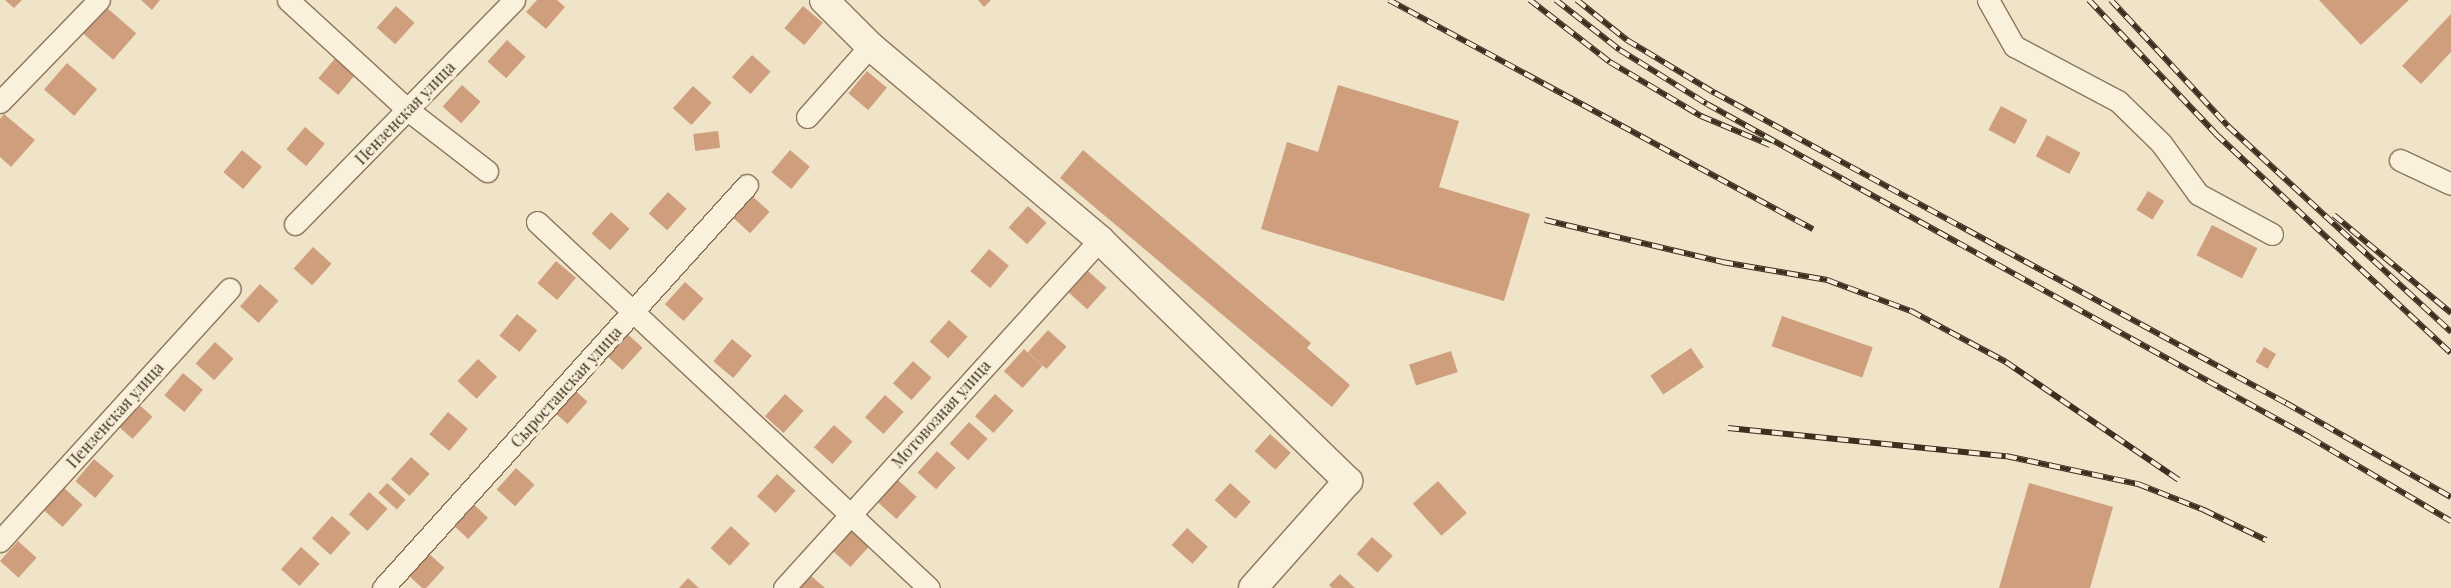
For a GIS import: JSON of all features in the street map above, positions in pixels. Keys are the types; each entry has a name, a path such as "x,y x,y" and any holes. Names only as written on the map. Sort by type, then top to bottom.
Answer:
{"street":[{"path":"0,102 99,0"},
{"path":"288,0 408,110 487,171"},
{"name":"Пензенская улица","path":"295,224 514,0"},
{"path":"824,0 870,46 1100,240 1348,481 1253,588"},
{"path":"1988,0 2014,46 2118,101 2161,143 2198,194 2272,234"},
{"path":"807,117 870,46"},
{"path":"2400,160 2451,184"},
{"name":"Сыростанская улица","path":"383,588 747,185"},
{"path":"537,222 635,311 929,588"},
{"name":"Мотовозная улица","path":"784,588 850,513 1100,240"},
{"name":"Пензенская улица","path":"0,541 230,289"}],"building":[{"path":"5,0 22,0 14,8"},
{"path":"141,0 160,0 152,10"},
{"path":"537,0 557,0 565,7 546,29 526,12"},
{"path":"978,0 991,0 984,7"},
{"path":"2319,0 2409,0 2361,45"},
{"path":"396,6 415,23 395,44 377,28"},
{"path":"803,6 823,23 804,45 784,28"},
{"path":"106,7 136,33 113,60 83,33"},
{"path":"2451,14 2451,52 2421,84 2402,66"},
{"path":"507,40 526,57 506,78 488,62"},
{"path":"752,55 771,72 751,94 732,77"},
{"path":"337,56 357,73 338,95 318,78"},
{"path":"67,63 97,89 74,116 44,89"},
{"path":"867,71 887,88 868,110 848,93"},
{"path":"462,85 481,102 461,123 443,107"},
{"path":"1338,85 1459,121 1439,187 1530,214 1504,301 1261,229 1287,142 1318,152"},
{"path":"693,86 712,103 692,125 673,108"},
{"path":"2001,106 2027,120 2015,144 1988,130"},
{"path":"4,114 35,140 11,167 0,157 0,119"},
{"path":"305,127 325,144 306,166 286,149"},
{"path":"718,131 720,148 695,151 693,134"},
{"path":"2047,135 2081,153 2069,174 2036,156"},
{"path":"242,150 262,167 243,189 223,172"},
{"path":"790,150 810,167 791,189 771,172"},
{"path":"1083,150 1311,343 1307,348 1350,385 1332,407 1060,178"},
{"path":"2148,191 2164,201 2152,220 2136,210"},
{"path":"668,192 687,209 667,230 649,214"},
{"path":"751,195 770,212 750,233 732,217"},
{"path":"1028,206 1047,223 1027,244 1009,228"},
{"path":"611,212 630,229 610,250 592,234"},
{"path":"2212,225 2257,248 2242,278 2197,255"},
{"path":"313,247 332,264 312,285 294,269"},
{"path":"989,249 1009,266 990,288 970,271"},
{"path":"556,261 576,278 557,300 537,283"},
{"path":"1088,271 1107,288 1087,309 1069,293"},
{"path":"685,282 704,299 684,321 665,304"},
{"path":"260,284 279,301 259,323 240,306"},
{"path":"517,314 537,330 520,352 499,336"},
{"path":"1782,316 1873,347 1862,378 1772,346"},
{"path":"949,320 968,337 948,358 930,342"},
{"path":"1048,330 1067,347 1047,369 1028,352"},
{"path":"624,331 643,348 623,370 604,353"},
{"path":"732,339 752,356 733,378 713,361"},
{"path":"215,342 234,359 214,380 196,364"},
{"path":"2264,347 2276,354 2268,369 2256,362"},
{"path":"1691,348 1704,367 1663,394 1650,375"},
{"path":"1024,349 1043,366 1023,388 1004,371"},
{"path":"1451,351 1458,372 1416,386 1409,365"},
{"path":"478,359 497,377 477,399 458,381"},
{"path":"913,361 932,378 912,400 893,383"},
{"path":"183,373 203,390 184,412 164,395"},
{"path":"569,385 588,402 568,424 549,407"},
{"path":"785,394 804,411 784,433 765,416"},
{"path":"995,394 1014,411 994,433 975,416"},
{"path":"885,395 904,412 884,434 865,417"},
{"path":"134,400 153,417 133,439 114,422"},
{"path":"448,412 468,429 449,451 429,434"},
{"path":"969,422 988,439 968,460 950,444"},
{"path":"834,425 853,442 833,464 814,447"},
{"path":"1270,434 1291,453 1275,470 1255,451"},
{"path":"937,451 956,468 936,489 918,473"},
{"path":"411,457 430,474 410,496 391,479"},
{"path":"94,459 114,476 95,498 75,481"},
{"path":"516,468 535,485 515,506 497,490"},
{"path":"777,474 796,491 776,513 757,496"},
{"path":"898,480 917,497 897,519 878,502"},
{"path":"1438,481 1467,513 1442,536 1413,504"},
{"path":"387,483 406,500 397,509 378,493"},
{"path":"1230,483 1251,502 1235,519 1215,500"},
{"path":"2029,483 2113,507 2090,588 1999,588"},
{"path":"64,488 83,505 63,527 44,510"},
{"path":"369,492 388,509 368,531 349,514"},
{"path":"469,500 488,518 468,539 449,521"},
{"path":"332,516 351,533 331,555 312,538"},
{"path":"731,526 750,544 730,566 711,548"},
{"path":"852,528 871,545 851,567 832,550"},
{"path":"1187,528 1208,547 1192,564 1172,545"},
{"path":"1372,537 1393,556 1377,573 1357,554"},
{"path":"18,541 37,558 19,578 0,561"},
{"path":"301,547 320,564 300,586 281,569"},
{"path":"426,551 445,568 426,588 422,588 406,573"},
{"path":"809,574 825,588 796,588"},
{"path":"1340,574 1355,588 1332,588 1329,585"},
{"path":"688,578 699,588 679,588"}],"railway":[{"path":"1389,0 1813,229"},
{"path":"1530,0 1610,62 1701,116 1770,145"},
{"path":"1556,0 1620,50 1707,104 2311,438 2451,521"},
{"path":"1577,0 1627,40 1715,93 2286,403 2451,497"},
{"path":"2089,0 2216,134 2451,353"},
{"path":"2111,0 2228,126 2451,332"},
{"path":"2334,215 2451,313"},
{"path":"1545,220 1722,262 1827,280 1911,311 2006,362 2179,480"},
{"path":"1728,428 2006,456 2138,484 2204,510 2266,540"}]}
